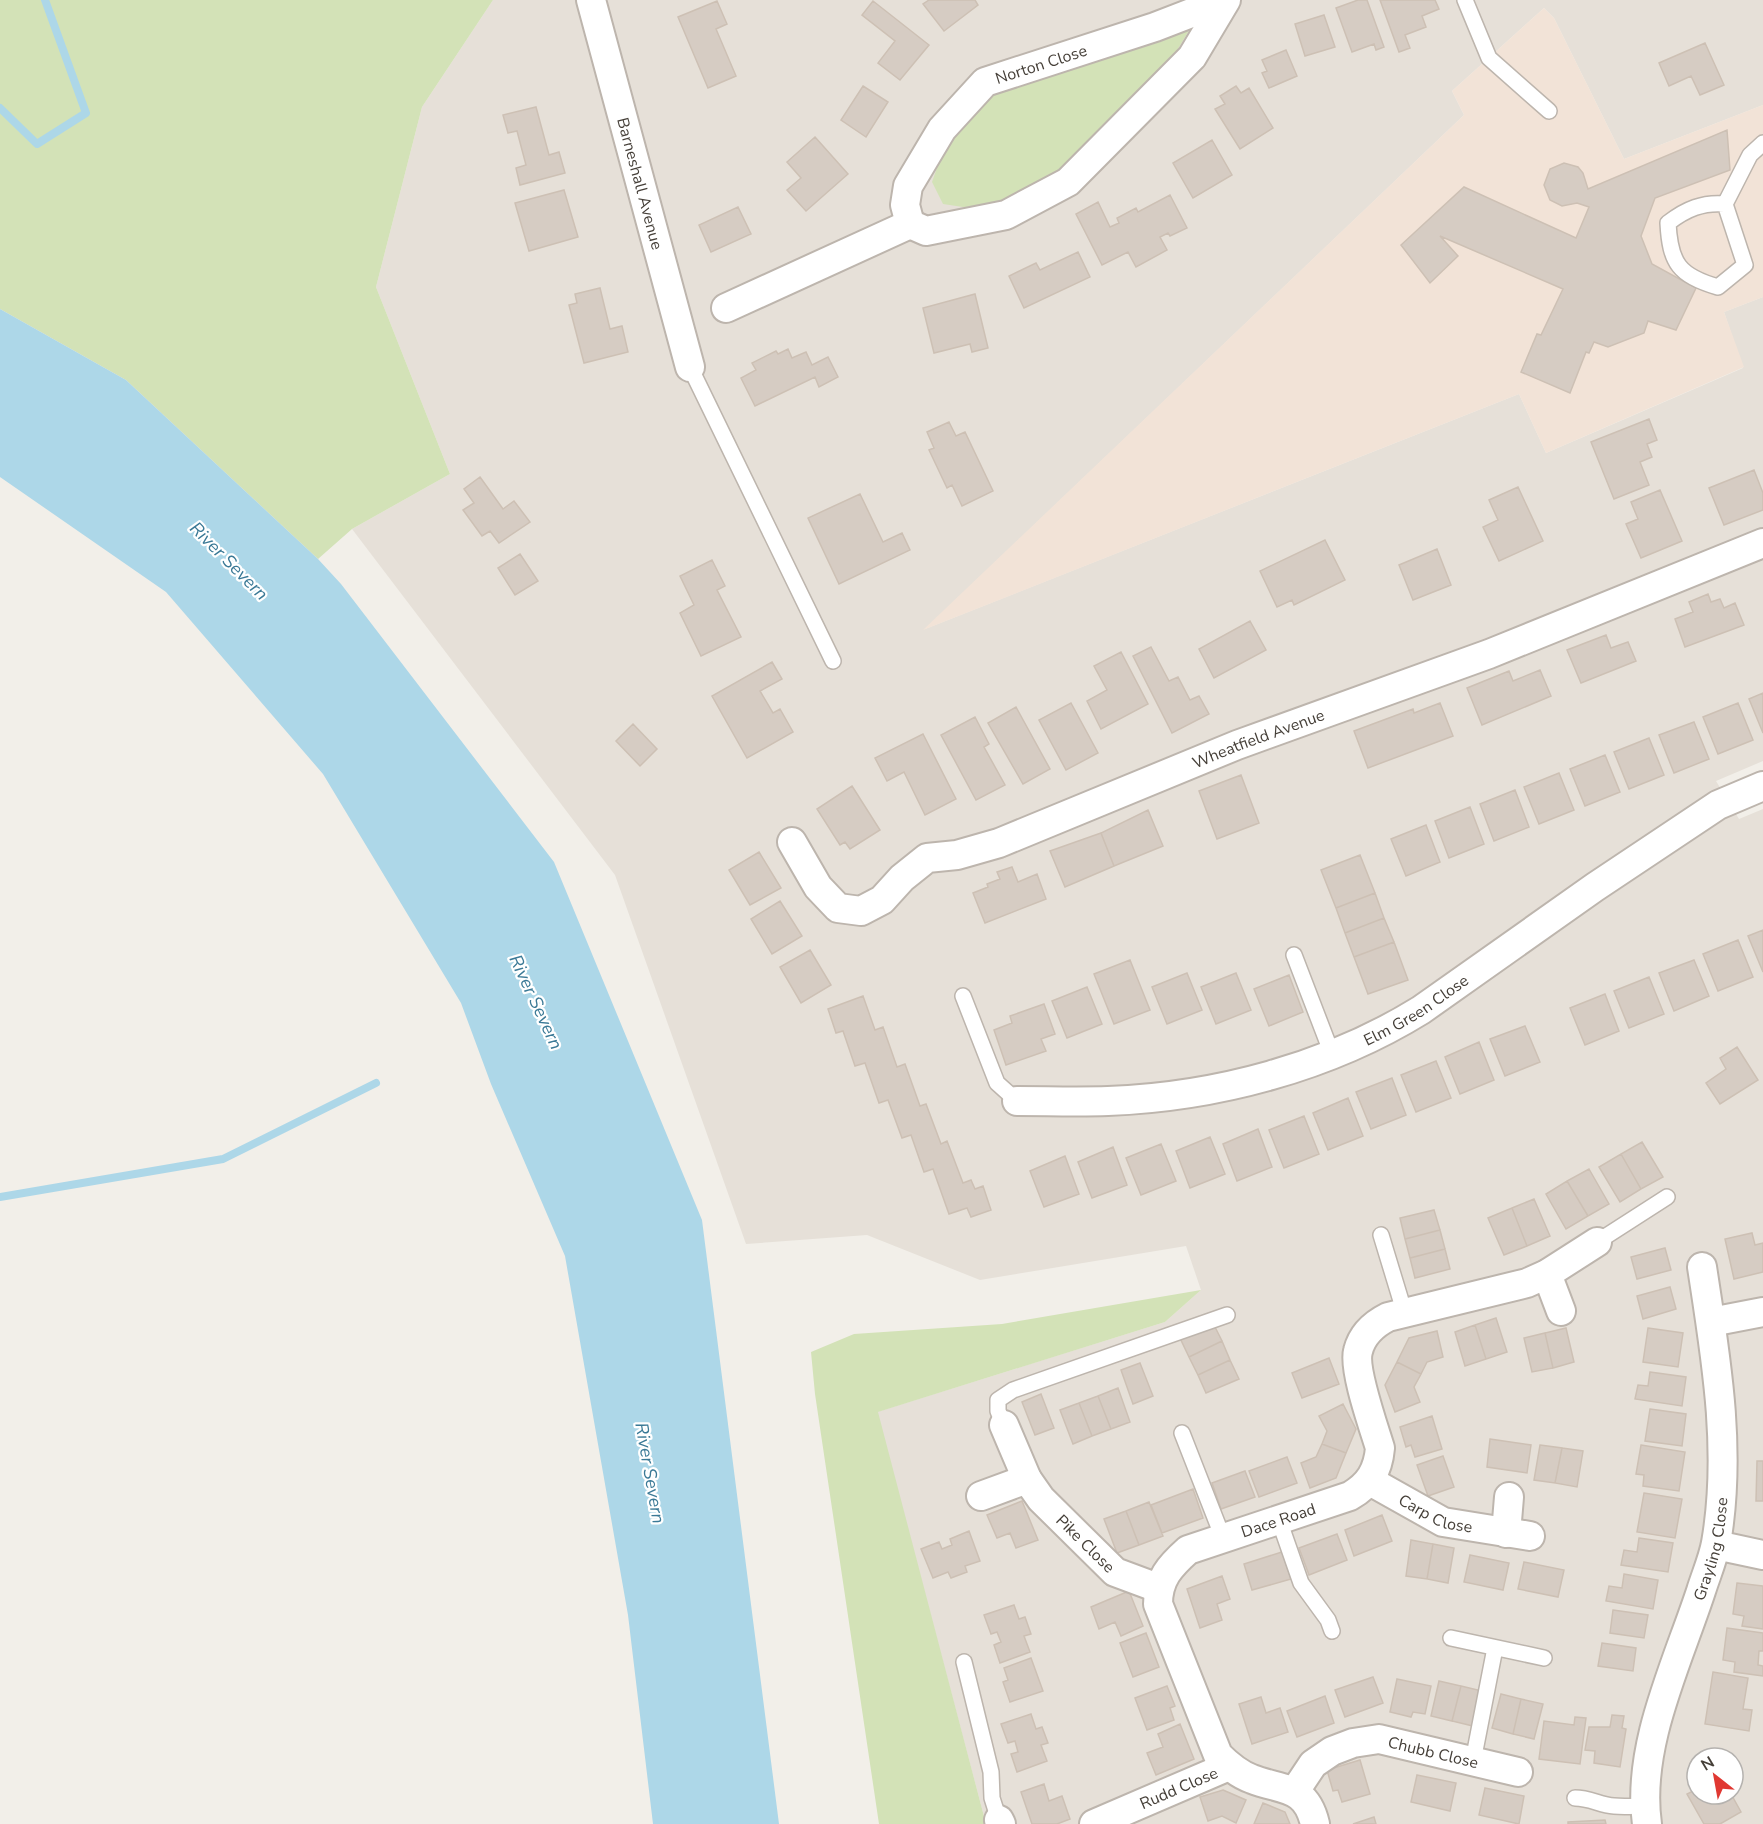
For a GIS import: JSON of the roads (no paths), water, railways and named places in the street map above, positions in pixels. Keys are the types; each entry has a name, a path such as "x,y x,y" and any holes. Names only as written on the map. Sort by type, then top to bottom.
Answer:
{"street":[{"name":"Barneshall Avenue","path":"591,0 690,366"},
{"name":"Norton Close","path":"1225,0 1192,57 1068,182 1006,215 926,231 910,224 905,205 908,186 942,129 985,82 1155,27 1225,0"},
{"path":"726,308 910,224"},
{"name":"Wheatfield Avenue","path":"792,842 818,887 838,908 861,911 882,900 927,858 957,855 999,843 1237,745 1489,654 1763,543"},
{"name":"Elm Green Close","path":"1017,1101 1108,1101 1178,1095 1256,1080 1332,1054 1392,1029 1595,887 1718,805 1763,786"},
{"path":"1370,1481 1379,1458 1380,1448 1358,1370 1357,1353 1375,1324 1388,1317 1499,1291 1547,1274 1597,1242"},
{"name":"Grayling Close","path":"1646,1815 1645,1773 1652,1739 1716,1545 1724,1475 1720,1396 1702,1266"},
{"path":"1547,1274 1561,1311"},
{"path":"1711,1322 1763,1312"},
{"name":"Pike Close","path":"1004,1425 1027,1479 1041,1499 1115,1572 1158,1588"},
{"path":"981,1496 1027,1479"},
{"name":"Dace Road","path":"1158,1588 1169,1567 1188,1550 1350,1496 1370,1481"},
{"name":"Carp Close","path":"1370,1481 1443,1522 1518,1535 1509,1497"},
{"path":"1716,1545 1763,1555"},
{"path":"1158,1588 1158,1604 1211,1743 1229,1767 1251,1779 1295,1791 1310,1809 1315,1824"},
{"name":"Chubb Close","path":"1295,1791 1313,1764 1332,1751 1353,1743 1378,1739 1518,1772"},
{"name":"Rudd Close","path":"1094,1824 1229,1767"}],"lane":[{"path":"1465,0 1488,58 1549,111"},
{"path":"1725,204 1708,202 1682,212 1668,223 1669,243 1676,264 1694,280 1718,287 1745,265 1725,204 1750,155 1763,143"},
{"path":"690,366 833,661"},
{"path":"1294,955 1332,1054"},
{"path":"963,996 997,1083 1017,1101"},
{"path":"1597,1242 1666,1197"},
{"path":"1381,1235 1405,1314"},
{"path":"1004,1425 998,1411 998,1400 1013,1390 1227,1315"},
{"path":"1182,1432 1223,1538"},
{"path":"1279,1520 1301,1583 1328,1620 1332,1631"},
{"path":"1451,1638 1544,1658"},
{"path":"1473,1761 1495,1648"},
{"path":"964,1662 991,1772 992,1798 1000,1822"},
{"path":"1575,1798 1589,1798 1599,1803 1646,1815"}],"water":[{"name":"River Severn","path":"0,309 126,380 318,559 341,584 554,862 702,1220 779,1824 653,1824 628,1615 565,1256 491,1084 461,1003 323,774 166,592 0,477"}],"waterway":[{"path":"0,108 37,144 86,113 45,0"},
{"path":"0,1197 223,1159 376,1083"}]}
